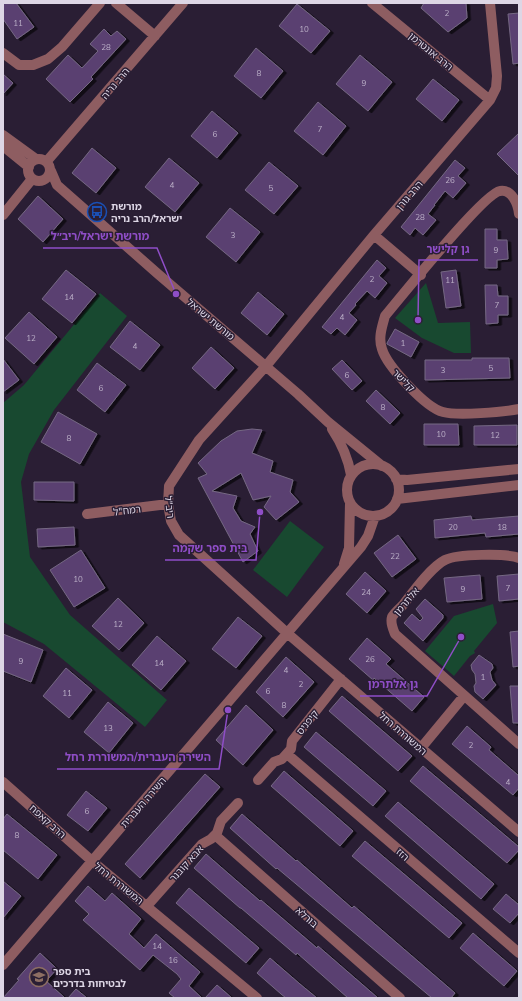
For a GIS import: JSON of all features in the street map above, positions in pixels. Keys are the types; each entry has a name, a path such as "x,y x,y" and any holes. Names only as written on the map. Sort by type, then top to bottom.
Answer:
{"street":[{"path":"3,53 19,65 33,65 48,59 62,47 100,3"},
{"path":"116,3 155,36"},
{"name":"הרב נריה","path":"47,161 183,3"},
{"name":"הרב אונטרמן","path":"372,3 490,100"},
{"name":"הרב גורן","path":"266,366 490,100 496,88 497,76 490,3"},
{"path":"3,135 36,159 47,161 51,171 50,175 45,180 38,181 32,179 29,174 28,167 3,146"},
{"path":"28,167 36,159"},
{"name":"מורשת ישראל","path":"51,171 57,184"},
{"path":"3,215 32,179"},
{"name":"מורשת ישראל","path":"45,180 57,184 158,274 298,394 328,422 382,466"},
{"name":"קלישר","path":"519,214 516,200 507,192 499,191 489,197 471,215 385,316 381,332 382,348 389,364 398,375 432,407 441,412 450,413 475,413 519,409"},
{"path":"374,236 421,275"},
{"name":"ריב\"ל","path":"266,366 199,440 168,486 168,504 171,521 179,535 287,633"},
{"name":"מורשת ישראל","path":"328,422 341,442 348,460 351,476"},
{"path":"368,464 382,466 392,472 396,478 398,485 397,499 394,505 383,514 376,516 361,513 350,503 347,489 351,476 362,466 368,464"},
{"path":"396,478 407,480 519,469"},
{"path":"397,499 519,485"},
{"name":"השירה העברית","path":"344,567 349,548 350,503"},
{"name":"רמח\"ל","path":"86,514 168,504"},
{"name":"השירה העברית","path":"3,964 361,547 368,536 376,516"},
{"name":"אלתרמן","path":"519,558 501,555 455,557 445,560 438,565 420,584 392,617 391,626 395,634 519,744"},
{"name":"המשוררת רחל","path":"287,633 519,832"},
{"name":"קיפניס","path":"258,780 274,762 282,759 291,749 292,741 341,679"},
{"path":"421,748 464,696"},
{"name":"הזז","path":"286,754 519,953"},
{"name":"הרב קאפח","path":"3,782 92,861"},
{"name":"אבא קובנר","path":"147,906 202,844 217,833 221,821 238,802"},
{"name":"בורלא","path":"214,835 400,998"},
{"name":"המשוררת רחל","path":"92,861 257,998"}],"green space":[{"path":"426,283 438,323 470,322 471,353 454,353 422,338 395,318"},
{"path":"100,293 127,316 54,410 29,454 21,482 30,557 70,615 167,700 145,727 44,644 3,622 3,403 24,385"},
{"path":"290,521 324,547 287,597 253,570"},
{"path":"493,604 497,623 474,651 475,653 470,656 454,676 425,651 454,616"}],"building":[{"path":"3,3 16,3 34,27 17,39 3,19"},
{"path":"424,3 466,3 467,18 448,32 421,8"},
{"path":"297,4 330,31 311,53 279,26"},
{"path":"519,13 519,63 513,64 508,14"},
{"path":"104,29 111,36 117,31 126,39 91,77 93,79 70,102 46,79 68,55 82,68 98,51 90,44"},
{"path":"256,48 283,71 261,98 234,76"},
{"path":"360,55 392,82 368,111 336,84"},
{"path":"3,74 13,83 3,94"},
{"path":"433,79 459,100 442,121 416,99"},
{"path":"318,102 346,126 323,155 294,131"},
{"path":"212,111 238,133 217,158 191,136"},
{"path":"519,133 519,176 497,154"},
{"path":"92,148 116,168 96,193 72,173"},
{"path":"169,158 199,183 175,212 145,187"},
{"path":"455,160 465,168 458,176 466,183 453,198 445,191 428,214 436,220 423,235 415,228 410,235 401,227"},
{"path":"269,162 298,186 274,214 245,190"},
{"path":"38,196 63,219 43,242 18,219"},
{"path":"230,208 260,232 236,262 206,237"},
{"path":"485,229 497,229 497,240 507,240 508,259 497,260 497,268 485,268"},
{"path":"377,260 386,268 379,276 387,283 375,298 367,291 355,304 356,305 349,313 357,320 345,335 337,328 331,334 322,327"},
{"path":"66,270 96,294 72,323 42,299"},
{"path":"456,270 461,306 446,308 441,272"},
{"path":"485,285 497,285 498,296 508,296 508,315 498,315 498,323 486,324"},
{"path":"258,292 284,314 267,335 241,313"},
{"path":"29,312 57,337 34,364 5,338"},
{"path":"130,321 160,345 140,370 110,347"},
{"path":"395,329 419,342 411,357 387,344"},
{"path":"211,347 234,368 215,389 192,368"},
{"path":"472,358 509,358 510,378 425,380 425,360 472,360"},
{"path":"3,359 19,380 3,392"},
{"path":"342,360 362,381 352,390 332,369"},
{"path":"97,363 126,385 105,412 77,390"},
{"path":"376,390 400,413 390,424 366,401"},
{"path":"58,412 97,434 80,464 41,442"},
{"path":"424,424 458,424 459,445 424,445"},
{"path":"517,425 517,445 474,445 474,426"},
{"path":"252,429 262,430 252,453 273,461 270,472 293,480 290,492 299,502 276,520 264,507 271,496 253,500 241,473 212,491 237,496 233,508 241,521 255,527 250,534 258,551 243,562 198,478 207,474 198,463 221,441 237,431"},
{"path":"34,482 74,482 74,501 34,500"},
{"path":"471,516 472,520 519,516 519,534 486,537 485,533 435,538 434,520"},
{"path":"74,527 75,545 38,547 37,529"},
{"path":"398,535 416,559 392,577 374,553"},
{"path":"81,550 105,588 74,607 50,570"},
{"path":"365,572 386,591 367,613 346,594"},
{"path":"519,574 519,599 499,601 497,576"},
{"path":"480,575 482,599 447,602 444,578"},
{"path":"118,598 144,623 119,650 92,626"},
{"path":"425,599 443,615 443,618 423,641 404,623 412,614 420,621 423,618 416,609"},
{"path":"238,617 262,636 236,668 212,649"},
{"path":"519,631 519,666 513,667 510,632"},
{"path":"3,634 43,650 31,682 3,671"},
{"path":"157,636 186,661 161,690 132,665"},
{"path":"367,638 391,659 386,664 424,697 412,711 374,678 373,680 349,659"},
{"path":"479,655 492,664 493,668 490,672 492,680 496,685 483,699 475,692 475,674 471,665"},
{"path":"286,657 314,682 283,717 256,692"},
{"path":"66,668 92,690 69,718 43,696"},
{"path":"510,686 519,686 519,723 513,723"},
{"path":"342,696 412,756 398,771 329,711"},
{"path":"108,702 133,723 109,753 84,732"},
{"path":"246,705 273,730 243,765 216,740"},
{"path":"467,726 491,747 489,750 519,776 519,788 513,795 452,744"},
{"path":"316,732 386,791 373,806 304,747"},
{"path":"423,766 519,847 519,850 507,863 410,781"},
{"path":"284,771 353,831 340,846 271,786"},
{"path":"205,774 220,787 140,878 125,864"},
{"path":"86,791 107,808 88,831 67,815"},
{"path":"398,802 494,884 481,899 385,816"},
{"path":"7,814 57,855 38,879 3,850 3,819"},
{"path":"242,814 352,908 354,906 455,993 451,998 432,998 277,868 276,869 230,828"},
{"path":"365,841 462,923 449,938 352,856"},
{"path":"206,854 260,901 261,900 317,948 318,946 378,998 348,998 297,953 296,955 194,868"},
{"path":"3,881 21,896 3,918"},
{"path":"88,886 105,901 112,893 141,919 129,934 144,948 156,934 200,972 189,986 202,998 175,998 169,993 181,979 177,974 153,955 140,970 83,920 89,914 75,901"},
{"path":"189,888 259,948 246,963 176,903"},
{"path":"506,894 519,905 519,913 510,923 493,909"},
{"path":"473,933 517,971 504,986 460,948"},
{"path":"40,953 57,969 46,981 65,998 3,998 19,980 17,979"},
{"path":"270,958 317,998 286,998 281,994 257,973"},
{"path":"217,985 224,991 232,998 205,998"},
{"path":"76,989 87,998 68,998"}],"place":[{"name":"מורשת ישראל/הרב נריה","path":"97,212"},
{"name":"מורשת ישראל/ריב״ל","path":"176,294"},
{"name":"גן קלישר","path":"418,320"},
{"name":"בית ספר שקמה","path":"260,512"},
{"name":"גן אלתרמן","path":"461,637"},
{"name":"השירה העברית/המשוררת רחל","path":"228,710"},
{"name":"בית ספר לבטיחות בדרכים","path":"39,977"}]}
